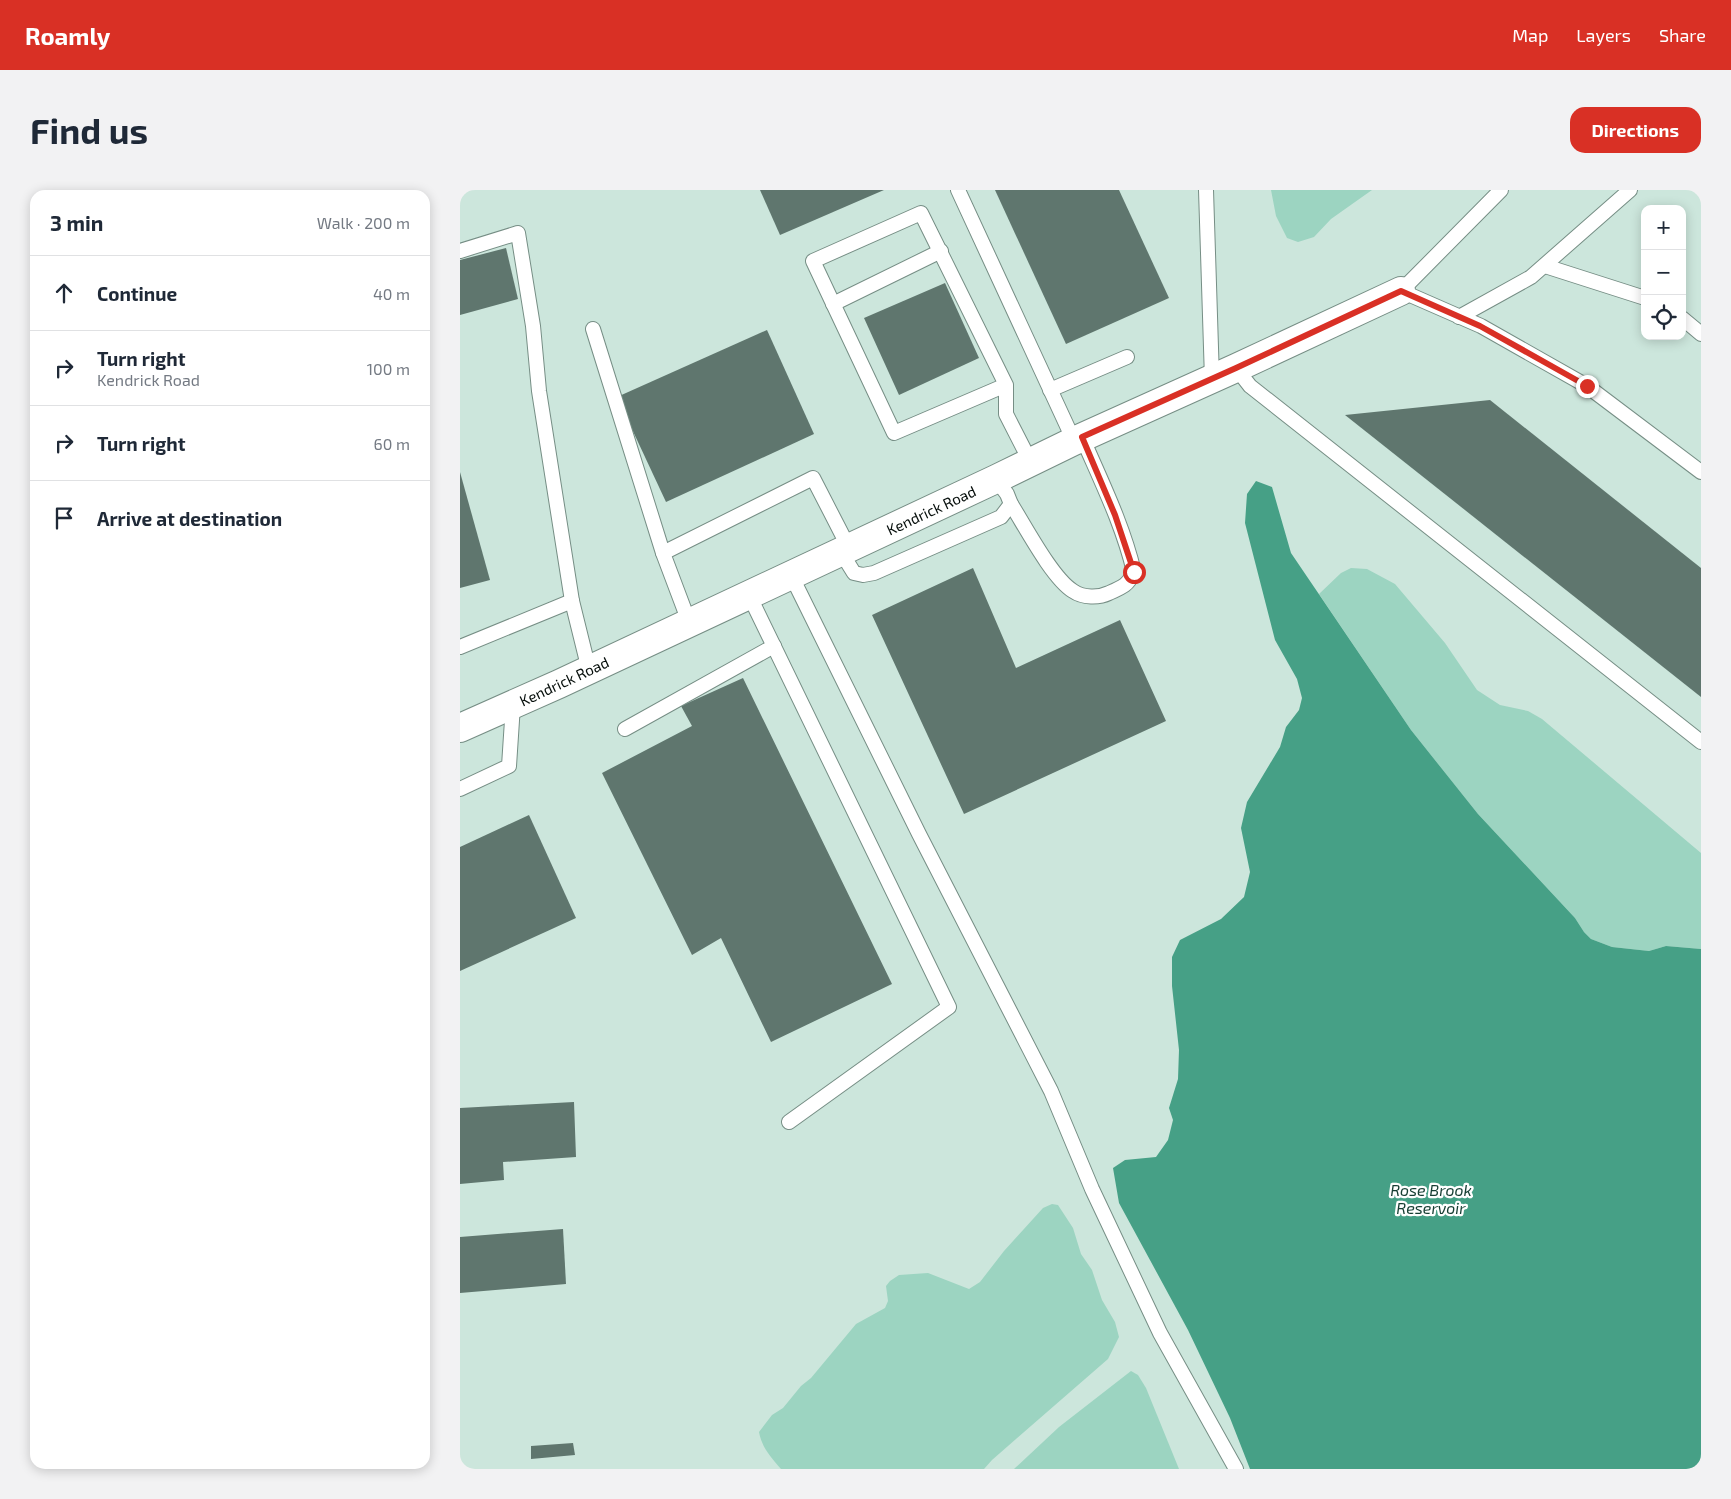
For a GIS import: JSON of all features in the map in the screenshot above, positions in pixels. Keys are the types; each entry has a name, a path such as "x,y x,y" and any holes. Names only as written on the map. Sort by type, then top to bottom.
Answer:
{"street":[{"name":"Kendrick Road","path":"460,728 589,670 1031,463 1078,439 1224,374 1401,291"}],"lane":[{"path":"958,190 1050,390 1078,439 1115,515 1131,558 1134,572 1129,583 1104,596 1087,597 1073,592 1055,574 996,479"},
{"path":"1206,190 1224,374 1250,386 1701,742"},
{"path":"1501,190 1401,291 1480,326 1587,386 1701,472"},
{"path":"1459,317 1531,278 1630,190"},
{"path":"1006,385 894,433 813,261 921,213 1006,385 1006,414 1031,463"},
{"path":"460,251 518,233 533,326 539,391 572,601 589,670"},
{"path":"834,304 941,251"},
{"path":"1545,266 1641,297"},
{"path":"1686,321 1701,334"},
{"path":"593,329 663,554 689,622"},
{"path":"1050,390 1128,357"},
{"path":"663,554 813,478 854,573 863,575 874,573 1001,517 1011,504"},
{"path":"791,575 1051,1091 1092,1189 1160,1333 1236,1469"},
{"path":"749,594 949,1007 789,1122"},
{"path":"460,647 572,601"},
{"path":"625,729 774,646"},
{"path":"460,789 509,766 513,705"}],"shaded area":[{"path":"1271,190 1372,190 1331,219 1314,237 1298,242 1287,238 1276,216"},
{"path":"1351,568 1367,569 1395,584 1445,643 1477,690 1500,705 1528,711 1542,719 1701,853 1701,949 1666,946 1649,951 1612,947 1591,939 1584,932 1575,918 1478,814 1411,730 1319,594 1341,573"},
{"path":"1052,1204 1058,1205 1073,1228 1081,1254 1092,1270 1102,1300 1115,1322 1119,1337 1108,1359 984,1469 781,1469 765,1448 759,1432 772,1415 783,1408 801,1386 811,1378 856,1324 885,1308 888,1301 886,1286 890,1281 899,1275 928,1273 969,1289 980,1282 1004,1251 1043,1208"},
{"path":"1131,1371 1138,1375 1146,1388 1179,1469 1014,1469 1059,1427"}],"water":[{"name":"Rose Brook Reservoir","path":"1256,481 1272,487 1291,553 1411,730 1478,814 1575,918 1584,932 1591,939 1612,947 1649,951 1666,946 1701,949 1701,1469 1250,1469 1230,1418 1188,1330 1119,1203 1113,1168 1125,1160 1156,1157 1168,1140 1173,1120 1169,1108 1178,1079 1179,1050 1172,986 1172,957 1180,940 1221,919 1244,897 1250,872 1241,828 1247,802 1280,747 1286,727 1299,710 1302,698 1297,679 1275,640 1245,523 1247,494"}],"building":[{"path":"760,190 884,190 780,235"},
{"path":"995,190 1119,190 1169,298 1066,344"},
{"path":"506,248 518,299 460,315 460,260"},
{"path":"945,283 979,358 899,395 864,318"},
{"path":"767,330 814,434 666,502 617,397"},
{"path":"1490,400 1701,568 1701,697 1345,415"},
{"path":"460,472 490,580 460,588"},
{"path":"973,568 1016,668 1120,620 1166,721 964,814 872,615"},
{"path":"743,678 892,984 771,1042 721,938 692,955 602,773 692,726 681,706"},
{"path":"529,815 576,918 460,971 460,847"},
{"path":"574,1102 576,1157 503,1162 504,1180 460,1184 460,1108"},
{"path":"563,1229 566,1284 460,1293 460,1237"},
{"path":"573,1443 575,1455 531,1459 531,1446"}],"route":[{"path":"1134,572 1131,558 1115,515 1082,437 1401,291 1480,326 1587,386"}]}
